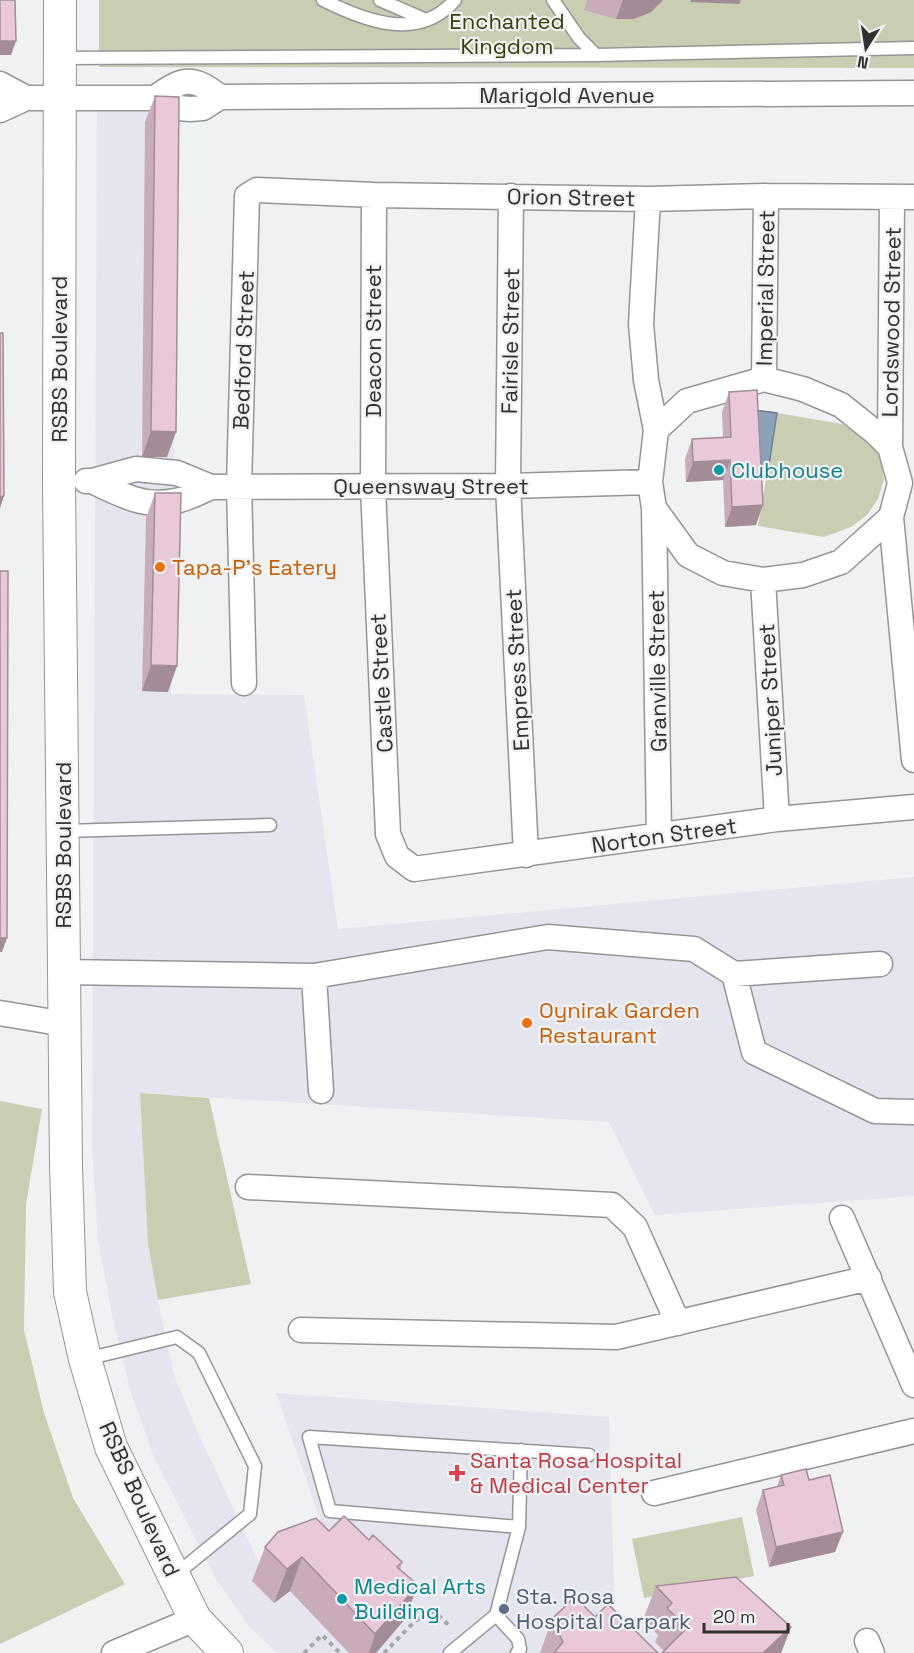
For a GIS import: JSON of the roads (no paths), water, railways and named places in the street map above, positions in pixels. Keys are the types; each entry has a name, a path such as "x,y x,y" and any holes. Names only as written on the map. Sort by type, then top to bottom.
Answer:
{"street":[{"name":"RSBS Boulevard","path":"60,0 59,481 64,1023 70,1292 85,1359 111,1447 195,1619 227,1653"},
{"path":"0,84 26,98"},
{"name":"Marigold Avenue","path":"26,98 155,98 179,108 190,109 203,108 220,97 914,93"},
{"path":"0,110 26,98"},
{"name":"Orion Street","path":"247,213 247,196 257,190 374,195 648,199 766,196 903,197"},
{"name":"Deacon Street","path":"372,487 374,195"},
{"name":"Fairisle Street","path":"508,486 511,196"},
{"name":"Imperial Street","path":"764,379 766,196"},
{"name":"Lordswood Street","path":"890,447 903,197"},
{"path":"648,199 641,324 646,380 656,430 650,482 654,508 688,555 723,573 763,580 803,575 841,562 891,517 907,483 890,447 841,405 803,389 764,379 687,401 656,430"},
{"name":"Bedford Street","path":"244,683 238,486 247,213"},
{"name":"Queensway Street","path":"59,481 92,482 134,501 155,502 175,501 211,487 508,486 650,482"},
{"name":"Empress Street","path":"508,486 526,855"},
{"name":"Castle Street","path":"372,487 388,834 397,856 414,869"},
{"name":"Granville Street","path":"654,508 659,835"},
{"path":"891,517 914,760"},
{"name":"Juniper Street","path":"763,580 777,819"},
{"name":"Norton Street","path":"414,869 777,819 914,807"},
{"path":"64,972 314,976 548,937 694,949 734,974 880,964"},
{"path":"734,974 754,1052 875,1111 914,1112"},
{"path":"314,976 321,1091"},
{"path":"0,1013 64,1023"},
{"path":"248,1187 612,1205 635,1227 678,1323"},
{"path":"842,1218 914,1385"},
{"path":"301,1330 616,1337 869,1278"},
{"path":"654,1493 914,1431"},
{"path":"114,1653 195,1619"}],"lane":[{"path":"322,0 348,13 374,22 403,24 428,21 446,10 455,0"},
{"path":"380,0 428,21"},
{"path":"553,0 579,38 596,55"},
{"path":"59,58 596,55 914,48"},
{"path":"63,831 270,825"},
{"path":"85,1359 177,1338 199,1353 255,1466 250,1514 174,1576"},
{"path":"519,1527 330,1511 309,1437 589,1455"},
{"path":"450,1653 496,1615 519,1527 521,1450"},
{"path":"496,1615 518,1639 520,1649 517,1653"}],"water":[{"path":"754,410 777,413 768,471 756,459"}],"place":[{"name":"Clubhouse","path":"719,470"},
{"name":"Tapa-P's Eatery","path":"160,567"},
{"name":"Oynirak Garden Restaurant","path":"527,1023"},
{"name":"Santa Rosa Hospital & Medical Center","path":"457,1473"},
{"name":"Medical Arts Building","path":"342,1599"},
{"name":"Sta. Rosa Hospital Carpark","path":"504,1609"}],"park label":[{"name":"Enchanted Kingdom","path":"507,34"}]}
